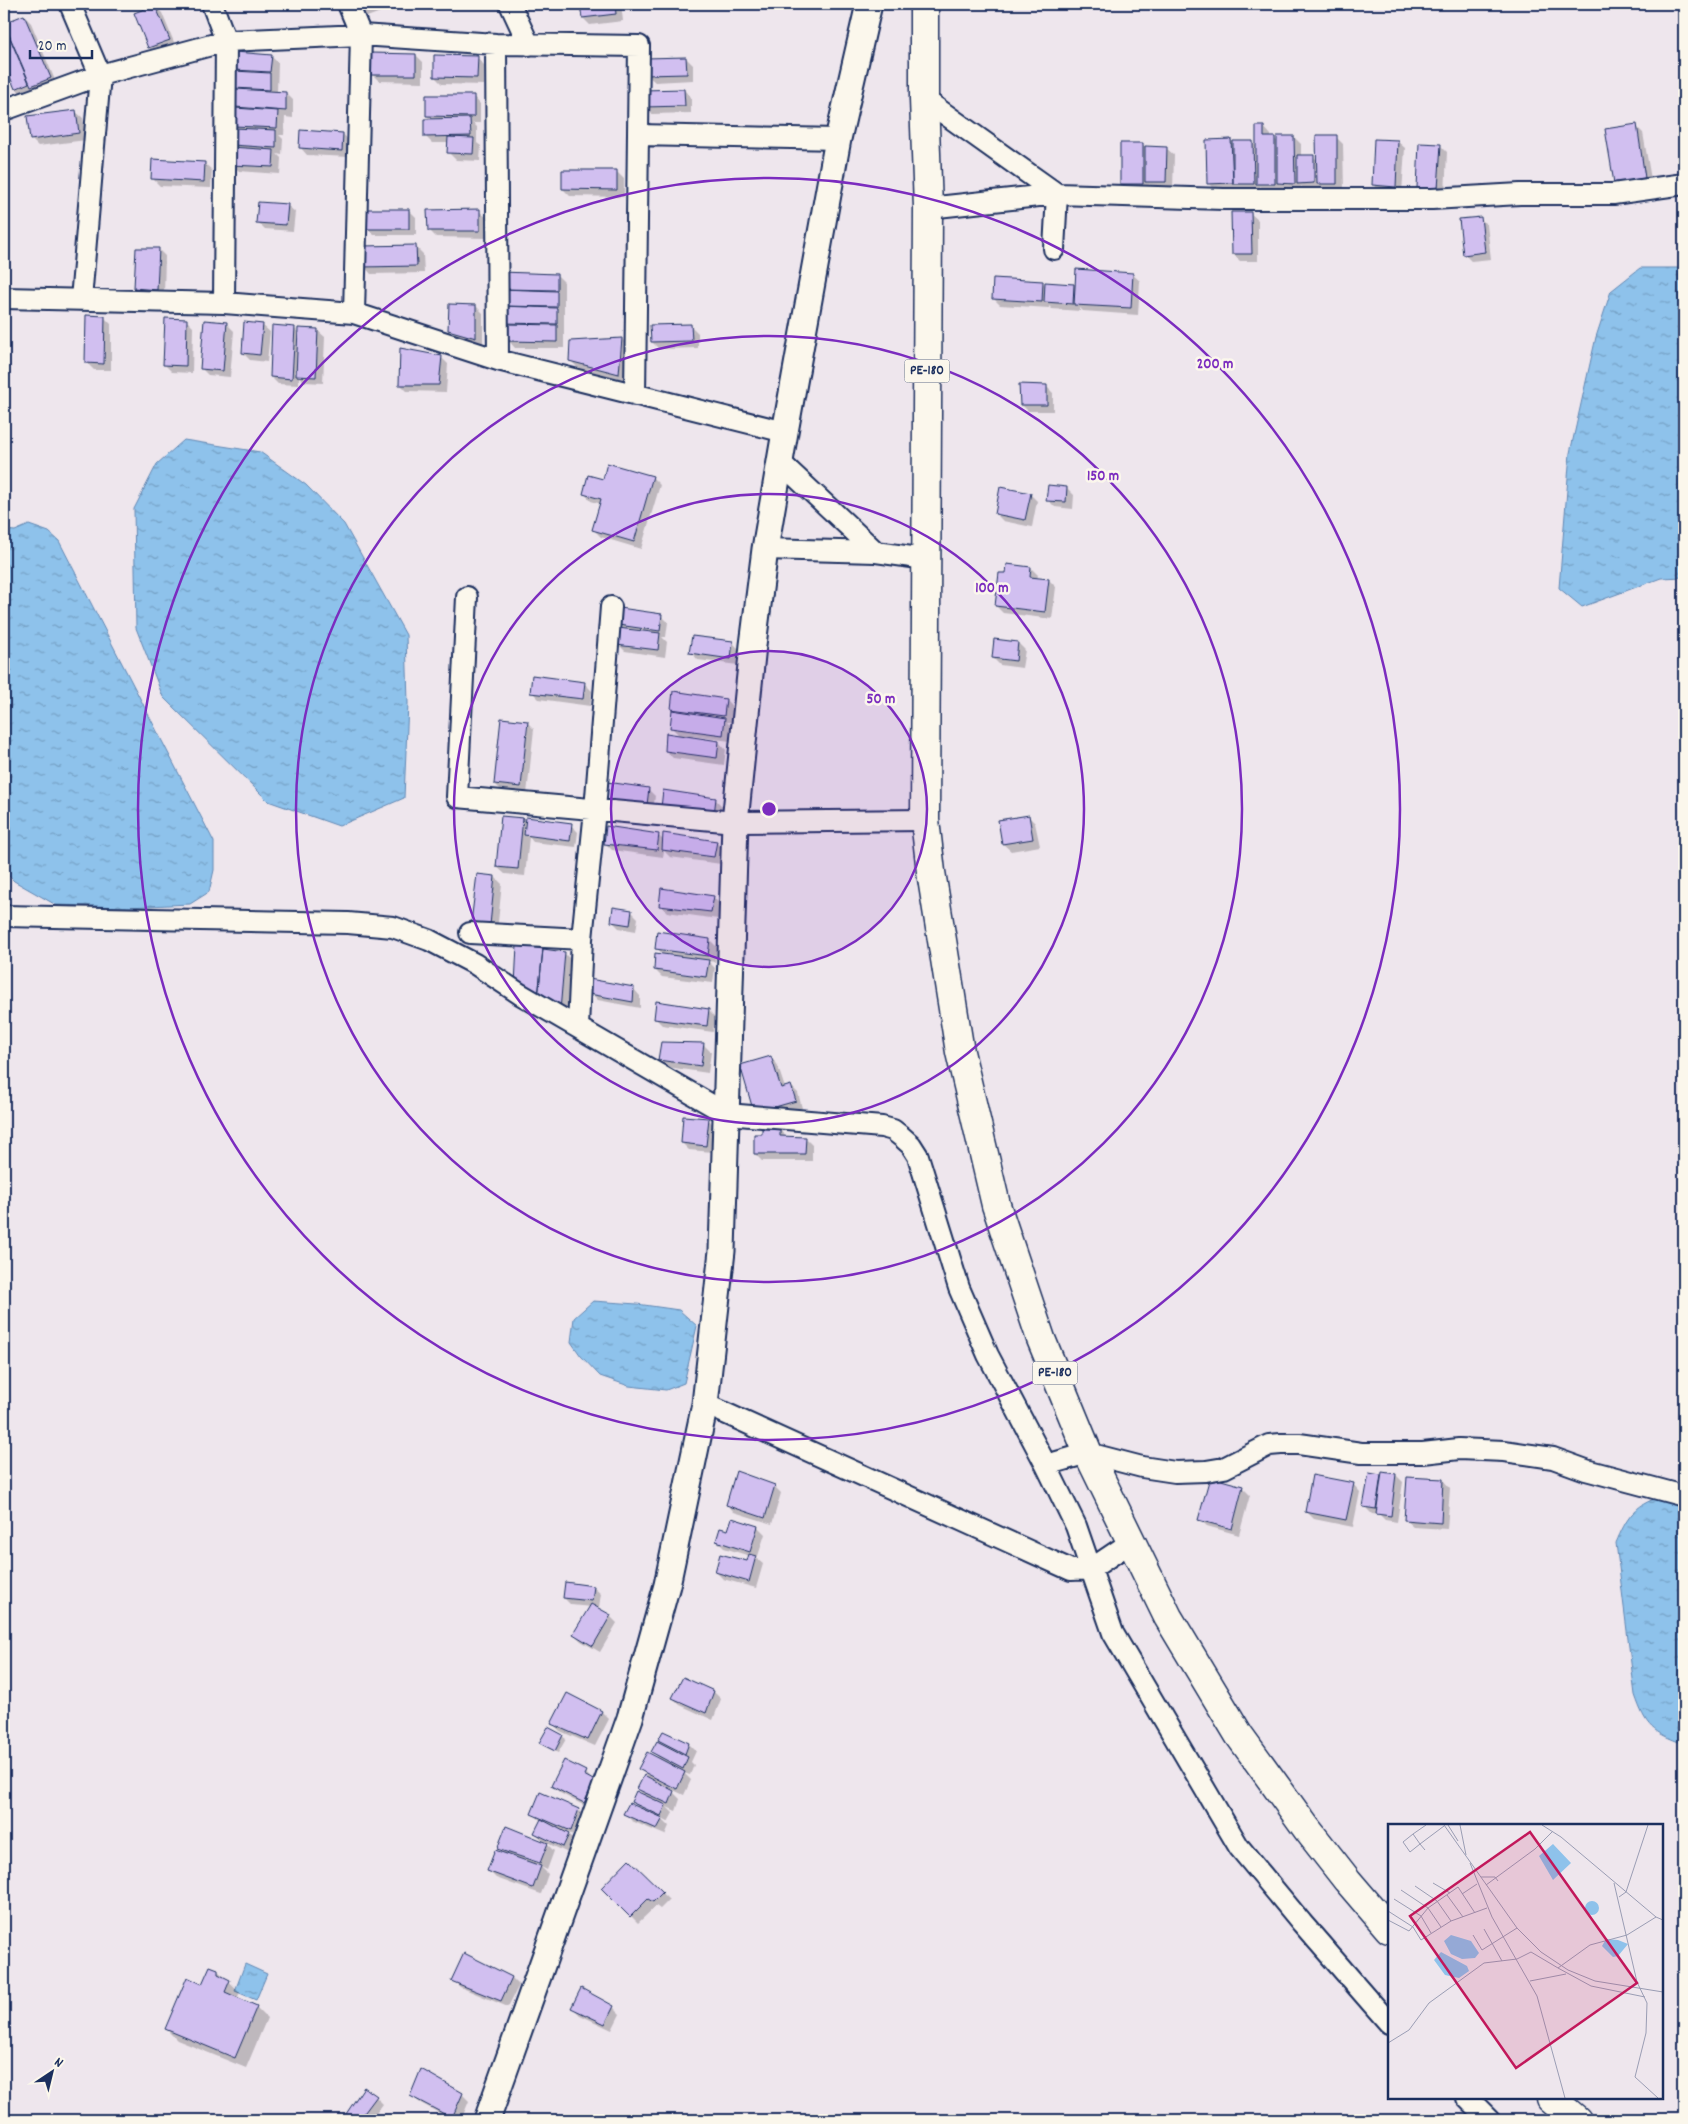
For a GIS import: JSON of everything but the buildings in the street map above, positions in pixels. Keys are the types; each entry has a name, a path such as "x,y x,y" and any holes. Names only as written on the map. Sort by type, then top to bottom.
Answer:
{"main road":[{"name":"PE-180","path":"924,4 924,99 928,208 926,820 931,872 960,1052 996,1206 1041,1339 1088,1453 1168,1617 1240,1735 1307,1829 1388,1928"},
{"path":"1552,2099 1577,2120"}],"street":[{"path":"70,4 100,74 81,300"},
{"path":"212,4 226,42 224,303"},
{"path":"348,4 361,35 354,313"},
{"path":"510,4 529,45"},
{"path":"487,2120 630,1718 667,1585 706,1404 722,1251 735,822 766,549 785,432 838,139 869,4"},
{"path":"4,110 100,74 226,42 361,35 496,44 639,46 635,395"},
{"path":"496,44 498,360"},
{"path":"924,99 1057,194"},
{"path":"638,136 838,139"},
{"path":"928,208 1057,194 1224,199 1432,199 1520,194 1613,194 1684,184"},
{"path":"1054,249 1057,194"},
{"path":"4,298 224,303 354,313 498,360 785,432"},
{"path":"780,462 876,552"},
{"path":"766,549 876,552 926,559"},
{"path":"467,597 458,797 735,822 926,820"},
{"path":"578,1027 582,939 611,607"},
{"path":"4,916 348,922 393,927 429,940 475,964 520,994 727,1114 869,1125 893,1130 911,1145 918,1156 959,1288 984,1347 1076,1526 1113,1633 1240,1847 1302,1923 1388,2022"},
{"path":"470,932 582,939"},
{"path":"706,1404 1071,1570 1091,1569 1131,1542"},
{"path":"1046,1465 1088,1453 1142,1467 1175,1472 1206,1471 1224,1468 1252,1452 1269,1445 1281,1444 1300,1444 1368,1454 1423,1453 1459,1449 1504,1451 1553,1458 1619,1480 1684,1496"},
{"path":"1468,2099 1489,2120"}],"water":[{"path":"1640,268 1684,268 1684,577 1661,578 1582,607 1559,588 1570,453 1596,337 1611,291"},
{"path":"184,440 260,452 306,485 344,524 406,635 408,703 404,798 339,826 268,801 163,697 136,628 134,509 157,464"},
{"path":"29,525 49,532 59,541 214,842 214,870 209,892 190,904 128,907 56,905 14,881 4,871 4,530 15,531"},
{"path":"593,1301 637,1304 679,1310 697,1326 684,1383 666,1390 629,1386 600,1376 571,1342 574,1318"},
{"path":"1660,1497 1684,1504 1684,1744 1664,1736 1652,1727 1643,1714 1635,1695 1616,1543 1623,1527 1632,1514 1644,1504"},
{"path":"245,1964 267,1974 256,2000 235,1991"}]}
